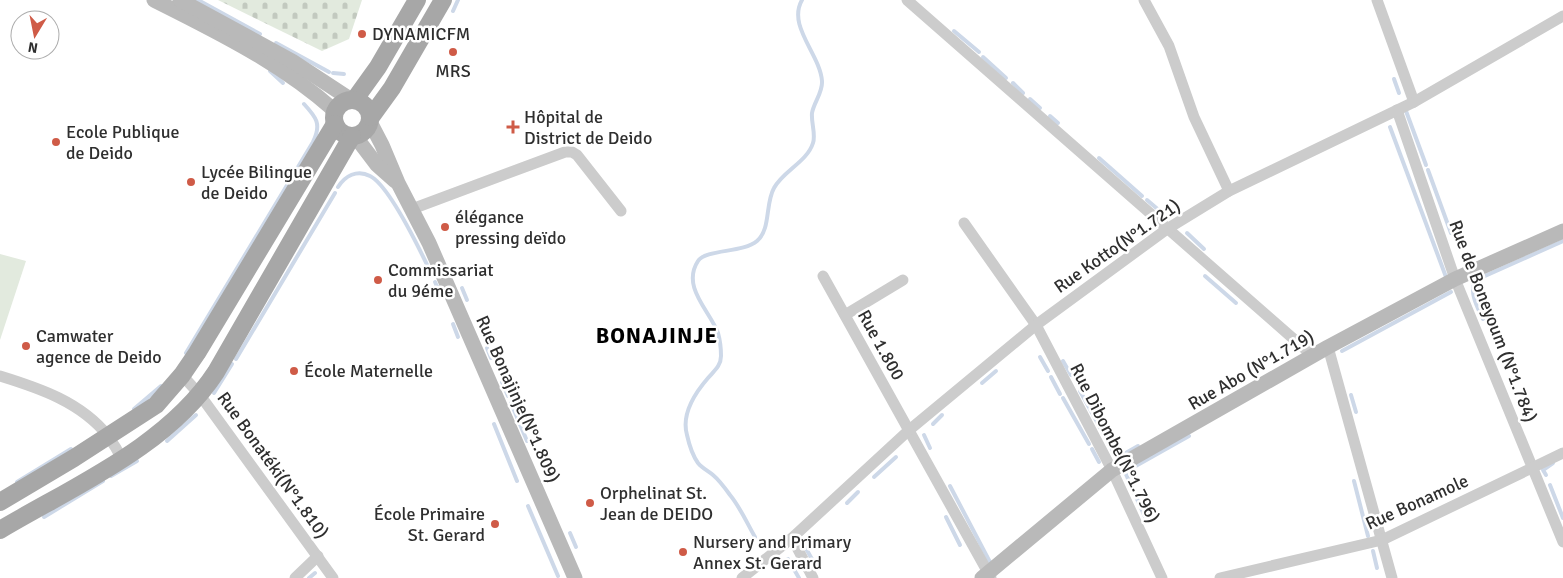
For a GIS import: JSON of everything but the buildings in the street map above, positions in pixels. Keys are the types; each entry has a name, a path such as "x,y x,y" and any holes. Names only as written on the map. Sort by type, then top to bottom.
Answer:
{"main road":[{"path":"154,0 257,54 304,85 335,118 343,134 354,136 363,133 392,88 443,0"},
{"path":"180,0 292,61 352,99 364,103 370,112 371,119"},
{"path":"354,136 216,372 200,395 160,432 122,459 7,526 1,501 156,405 182,375 335,118 341,103 352,99 378,67 417,0"},
{"name":"Rue Bonajinje(N°1.809)","path":"371,119 398,183 429,243 575,578"},
{"name":"Rue Bonajinje(N°1.809)","path":"354,136 377,165 398,183"},
{"name":"Rue Abo (N°1.719)","path":"987,576 1112,470 1328,347 1455,279 1563,231"}],"street":[{"path":"907,0 1313,356"},
{"path":"1144,0 1169,46 1194,117 1229,191"},
{"path":"1378,0 1414,102"},
{"name":"Rue Kotto(N°1.721)","path":"742,578 792,538 908,432 1036,325 1167,229 1229,191 1414,102 1563,16"},
{"name":"Rue de Boneyoum (N°1.784)","path":"1396,110 1455,279 1563,542"},
{"path":"412,209 565,152 572,152 577,155 621,212"},
{"name":"Rue Dibombe(N°1.796)","path":"964,223 1036,325 1112,470 1162,578"},
{"name":"Rue 1.800","path":"823,276 987,576"},
{"path":"845,315 903,280"},
{"path":"1328,347 1392,578"},
{"name":"Rue Bonatéki(N°1.810)","path":"182,375 200,395 333,578"},
{"path":"0,376 30,385 60,398 86,414 108,435 122,459"},
{"name":"Rue Bonamole","path":"1220,578 1382,540 1563,453"},
{"path":"792,538 813,578"},
{"path":"295,578 318,556"}],"green space":[{"path":"218,0 362,0 349,39 322,51"},
{"path":"0,254 26,261 0,340"}],"waterway":[{"path":"198,0 260,34"},
{"path":"453,11 458,0"},
{"path":"755,537 737,505 724,487 698,463 691,450 687,435 686,419 690,404 698,390 721,360 718,333 699,298 693,280 694,271 702,257 743,248 757,241 764,230 771,194 774,188 783,176 806,156 813,143 812,113 822,81 816,61 801,30 798,10 802,0"},
{"path":"954,31 979,52"},
{"path":"276,43 329,72"},
{"path":"983,57 1006,78"},
{"path":"270,71 283,83"},
{"path":"333,73 344,74"},
{"path":"1394,79 1399,93"},
{"path":"1013,83 1023,93"},
{"path":"1030,99 1040,108"},
{"path":"186,353 316,136 316,121 304,104"},
{"path":"1406,111 1426,165"},
{"path":"1050,116 1058,123"},
{"path":"1390,127 1446,277"},
{"path":"1099,158 1142,196"},
{"path":"1428,170 1451,233"},
{"path":"338,187 348,177 360,173 370,176 378,182 387,192 404,220 431,273"},
{"path":"236,359 335,193"},
{"path":"1147,200 1168,218"},
{"path":"1187,233 1204,249"},
{"path":"1483,319 1473,295 1476,280 1563,241"},
{"path":"1205,276 1236,303"},
{"path":"435,282 439,291"},
{"path":"462,288 467,300"},
{"path":"1342,351 1451,292"},
{"path":"453,324 458,337"},
{"path":"487,348 491,358"},
{"path":"1040,357 1048,371"},
{"path":"1063,361 1071,375"},
{"path":"214,393 232,364"},
{"path":"982,383 996,371"},
{"path":"1051,377 1060,394"},
{"path":"502,382 508,396"},
{"path":"134,409 161,386"},
{"path":"1080,391 1117,458 1138,446"},
{"path":"1351,395 1356,412"},
{"path":"1063,398 1089,444"},
{"path":"511,403 527,441"},
{"path":"167,441 196,415"},
{"path":"933,424 942,415"},
{"path":"494,424 517,481"},
{"path":"924,435 930,448"},
{"path":"1145,517 1125,472 1189,436"},
{"path":"17,482 71,449"},
{"path":"1092,449 1099,462"},
{"path":"874,477 896,457"},
{"path":"111,476 137,461"},
{"path":"1546,475 1543,470 1553,463"},
{"path":"44,517 103,481"},
{"path":"1354,481 1368,536"},
{"path":"1550,485 1563,518"},
{"path":"950,486 992,566"},
{"path":"847,503 858,492"},
{"path":"528,506 558,576"},
{"path":"946,517 960,545"},
{"path":"570,533 576,547"},
{"path":"804,545 817,568"},
{"path":"1373,551 1377,568"},
{"path":"788,559 799,578"},
{"path":"309,578 315,573"}],"place":[{"name":"DYNAMICFM","path":"362,34"},
{"name":"MRS","path":"453,52"},
{"name":"Hôpital de District de Deido","path":"513,127"},
{"name":"Ecole Publique de Deido","path":"56,142"},
{"name":"Lycée Bilingue de Deido","path":"191,182"},
{"name":"élégance pressing deïdo","path":"445,227"},
{"name":"Commissariat du 9éme","path":"378,280"},
{"name":"Camwater agence de Deido","path":"26,346"},
{"name":"École Maternelle","path":"294,371"},
{"name":"Orphelinat St. Jean de DEIDO","path":"590,503"},
{"name":"École Primaire St. Gerard","path":"495,524"},
{"name":"Nursery and Primary Annex St. Gerard","path":"683,552"}],"district":[{"name":"BONAJINJE","path":"657,335"}]}
